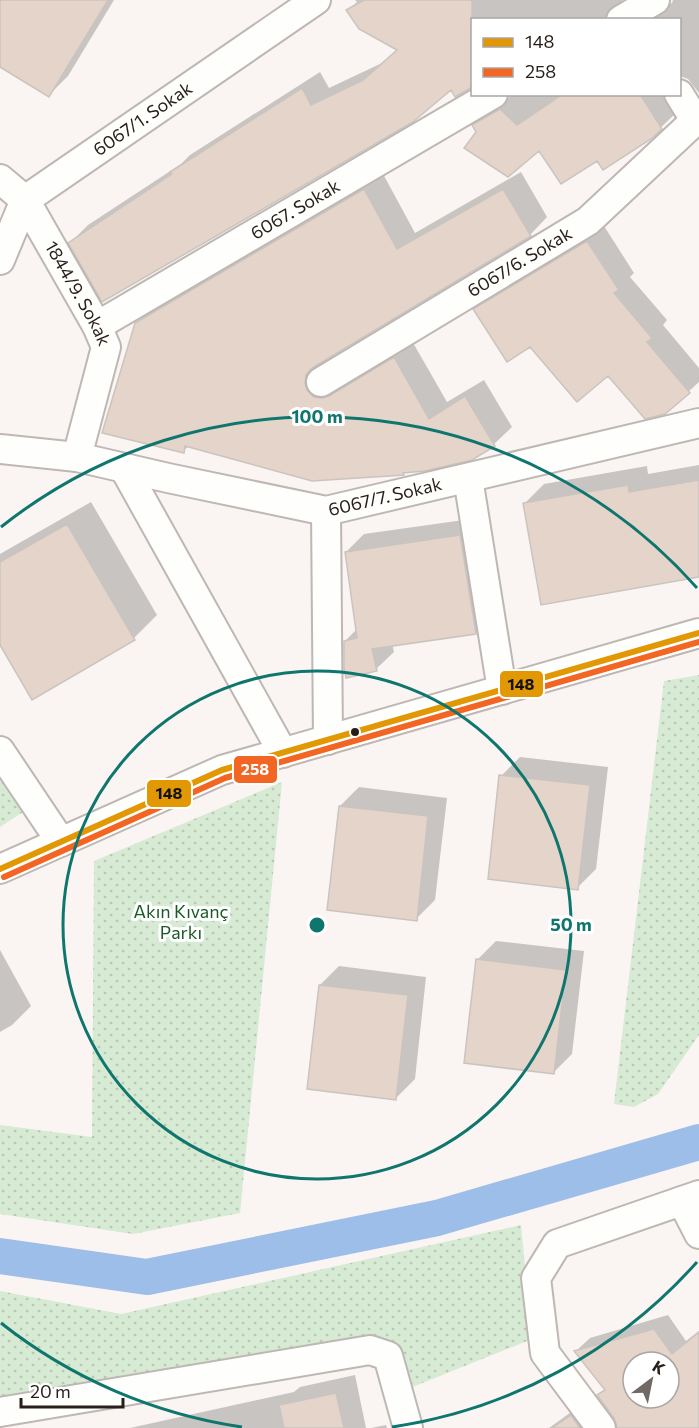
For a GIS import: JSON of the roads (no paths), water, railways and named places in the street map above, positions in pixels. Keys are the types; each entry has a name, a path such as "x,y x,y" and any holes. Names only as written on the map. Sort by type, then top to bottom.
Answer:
{"street":[{"path":"625,14 655,0"},
{"name":"6067/1. Sokak","path":"25,200 304,3"},
{"name":"6067. Sokak","path":"97,326 490,96"},
{"path":"680,96 697,118"},
{"name":"6067/6. Sokak","path":"321,382 588,221 697,118"},
{"name":"1844/9. Sokak","path":"0,179 25,200 97,326 106,347 77,457"},
{"path":"0,260 25,200"},
{"name":"6067/7. Sokak","path":"0,449 77,457 326,511 699,423"},
{"path":"124,468 283,753"},
{"path":"468,478 502,690"},
{"path":"326,511 328,740"},
{"path":"0,869 222,770 699,633"},
{"path":"0,751 61,842"},
{"path":"601,1428 545,1353 536,1278 557,1244 691,1198 699,1234"},
{"path":"0,1412 370,1350 388,1356 408,1428"}],"waterway":[{"path":"0,1256 147,1277 437,1218 699,1142"}],"park label":[{"name":"Akın Kıvanç Parkı","path":"181,922"}]}
